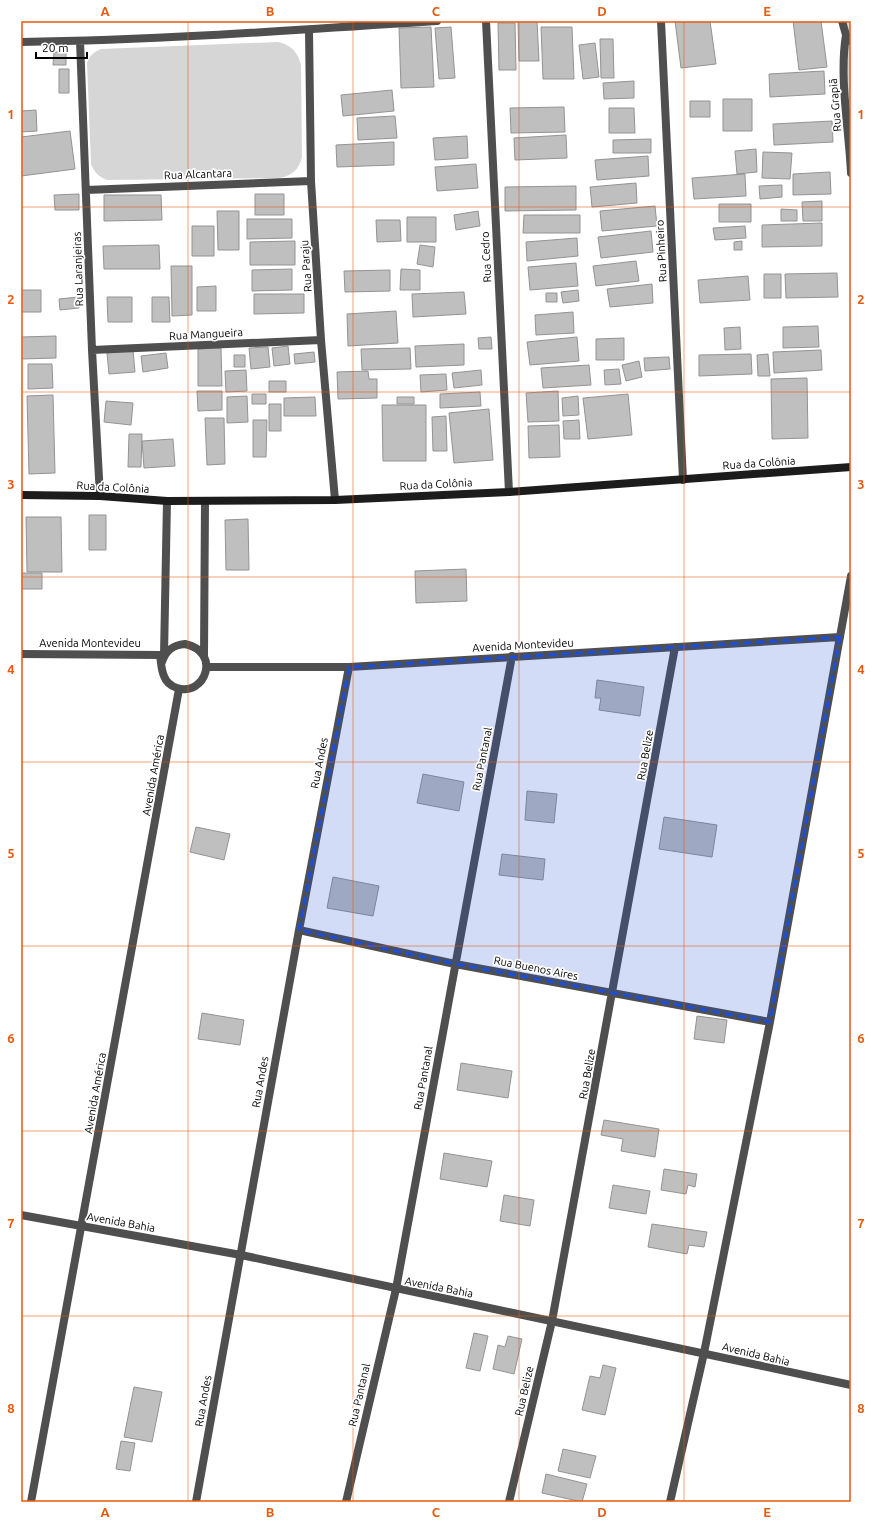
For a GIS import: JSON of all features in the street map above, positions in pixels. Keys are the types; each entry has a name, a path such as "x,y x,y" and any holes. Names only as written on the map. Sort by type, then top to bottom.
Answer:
{"main road":[{"name":"Rua da Colônia","path":"21,496 100,496 167,501 335,500 509,492 851,468"}],"street":[{"path":"21,42 80,41 309,30 437,21"},
{"name":"Rua Cedro","path":"486,21 509,492"},
{"name":"Rua Pinheiro","path":"661,21 683,480"},
{"path":"842,21 849,38"},
{"name":"Rua Paraju","path":"309,30 311,181 335,500"},
{"name":"Rua Grapiã","path":"849,38 844,50 843,68 851,173"},
{"name":"Rua Laranjeiras","path":"80,41 92,350 100,496"},
{"name":"Rua Alcantara","path":"86,190 311,181"},
{"name":"Rua Mangueira","path":"92,350 322,340"},
{"path":"167,501 162,655 163,676 172,686 179,689 187,689 195,686 205,675 207,667 204,656 205,501"},
{"path":"670,1502 704,1353 770,1022 851,576"},
{"name":"Avenida Montevideu","path":"207,667 349,667 512,656 840,638"},
{"path":"162,655 177,645 185,644 193,645 204,656"},
{"name":"Rua Belize","path":"509,1502 552,1321 675,647"},
{"name":"Avenida Montevideu","path":"21,654 162,655"},
{"name":"Rua Pantanal","path":"346,1502 396,1289 512,656"},
{"name":"Rua Andes","path":"196,1502 299,930 349,667"},
{"name":"Avenida América","path":"31,1502 179,689"},
{"name":"Rua Buenos Aires","path":"299,930 455,964 770,1022"},
{"name":"Avenida Bahia","path":"21,1215 241,1255 851,1385"}],"highlighted area":[{"path":"840,637 770,1022 455,964 299,930 349,667"}],"shaded area":[{"path":"844,21 851,21 850,131"},
{"path":"278,42 287,45 296,53 301,65 302,157 295,171 280,178 107,180 95,172 91,164 87,63 89,58 94,53 101,49"}],"building":[{"path":"518,21 537,21 539,61 519,61"},
{"path":"675,21 710,21 716,64 681,68"},
{"path":"793,21 821,21 827,67 799,70"},
{"path":"498,23 515,23 516,70 499,70"},
{"path":"431,27 434,87 401,88 399,28"},
{"path":"451,27 455,78 439,79 435,28"},
{"path":"541,27 572,27 574,79 543,79"},
{"path":"600,39 613,39 614,78 601,78"},
{"path":"595,43 599,77 583,79 579,45"},
{"path":"54,52 66,52 66,65 53,65"},
{"path":"59,69 69,69 69,93 59,93"},
{"path":"824,71 825,94 770,97 769,74"},
{"path":"634,81 634,98 604,99 603,83"},
{"path":"392,90 394,111 343,116 341,95"},
{"path":"723,99 752,99 752,131 723,131"},
{"path":"690,101 710,101 710,117 690,117"},
{"path":"564,107 565,132 511,133 510,108"},
{"path":"609,108 634,108 635,133 609,133"},
{"path":"36,110 37,131 21,132 21,111"},
{"path":"395,116 397,138 358,140 357,118"},
{"path":"832,121 833,142 774,145 773,124"},
{"path":"70,131 75,169 21,176 21,137"},
{"path":"566,135 567,158 515,160 514,138"},
{"path":"467,136 468,158 435,160 433,138"},
{"path":"651,139 651,153 613,153 613,140"},
{"path":"394,142 394,165 337,167 336,145"},
{"path":"756,149 757,172 737,174 735,151"},
{"path":"763,152 792,153 790,179 762,178"},
{"path":"648,156 649,176 597,180 595,160"},
{"path":"476,164 478,188 437,191 435,167"},
{"path":"830,172 831,194 793,195 793,174"},
{"path":"745,174 746,196 694,199 692,178"},
{"path":"636,183 637,203 592,207 590,187"},
{"path":"782,185 782,197 760,199 759,186"},
{"path":"576,186 576,210 505,211 505,187"},
{"path":"79,194 79,210 55,210 54,195"},
{"path":"255,194 284,194 284,215 255,215"},
{"path":"104,195 161,195 162,220 104,221"},
{"path":"822,201 822,221 803,221 802,202"},
{"path":"719,204 751,204 751,222 719,222"},
{"path":"655,206 657,226 602,231 600,211"},
{"path":"781,209 797,210 797,221 781,221"},
{"path":"217,211 239,211 239,250 218,250"},
{"path":"478,211 480,226 456,230 454,215"},
{"path":"524,215 580,215 580,233 523,233"},
{"path":"407,217 436,217 436,242 407,242"},
{"path":"247,219 292,219 292,238 247,239"},
{"path":"376,220 400,220 401,241 377,242"},
{"path":"822,223 822,246 762,247 762,225"},
{"path":"192,226 214,226 214,256 192,256"},
{"path":"745,226 746,238 715,240 713,228"},
{"path":"651,231 653,252 601,258 598,237"},
{"path":"577,238 578,256 527,261 526,242"},
{"path":"295,241 295,265 250,265 250,242"},
{"path":"742,241 742,250 734,250 734,242"},
{"path":"159,245 160,269 104,269 103,246"},
{"path":"420,245 435,247 433,267 417,264"},
{"path":"636,261 639,281 596,286 593,266"},
{"path":"576,263 578,286 530,290 528,267"},
{"path":"171,266 192,266 192,315 172,316"},
{"path":"292,269 292,290 252,291 252,270"},
{"path":"401,269 420,270 420,290 400,290"},
{"path":"390,270 390,291 345,292 344,271"},
{"path":"837,273 838,297 786,298 785,274"},
{"path":"764,274 781,274 781,298 764,298"},
{"path":"748,276 750,300 700,303 698,280"},
{"path":"652,284 653,303 610,307 607,289"},
{"path":"216,286 216,311 197,311 197,287"},
{"path":"21,290 41,290 41,312 21,312"},
{"path":"578,290 579,301 563,303 561,292"},
{"path":"464,292 466,314 413,317 412,294"},
{"path":"546,293 557,293 557,302 546,302"},
{"path":"254,294 304,294 304,313 254,314"},
{"path":"78,297 79,308 60,310 59,299"},
{"path":"107,297 132,297 132,322 108,322"},
{"path":"152,297 169,297 170,322 152,322"},
{"path":"396,311 398,343 348,346 347,314"},
{"path":"573,312 574,333 536,335 535,315"},
{"path":"818,326 819,347 783,348 783,327"},
{"path":"740,327 741,349 725,350 724,328"},
{"path":"56,336 56,358 21,359 21,337"},
{"path":"491,337 492,349 479,349 478,338"},
{"path":"577,337 579,361 530,365 527,342"},
{"path":"624,338 624,360 596,360 596,339"},
{"path":"464,344 464,365 416,367 415,346"},
{"path":"288,346 290,364 274,366 272,348"},
{"path":"268,347 270,367 251,369 249,348"},
{"path":"221,348 222,386 198,386 198,349"},
{"path":"410,348 411,369 362,370 361,349"},
{"path":"133,350 135,372 109,374 107,353"},
{"path":"821,350 822,370 774,373 773,352"},
{"path":"314,352 315,362 295,364 294,354"},
{"path":"166,353 168,368 143,372 141,356"},
{"path":"751,354 752,374 699,376 699,355"},
{"path":"768,354 770,376 758,376 757,355"},
{"path":"234,355 245,355 245,367 234,367"},
{"path":"669,357 670,369 645,371 644,358"},
{"path":"639,361 642,377 626,381 622,365"},
{"path":"28,364 52,364 53,388 28,389"},
{"path":"589,365 591,385 543,388 541,368"},
{"path":"619,369 621,384 605,385 604,370"},
{"path":"246,370 247,391 226,392 225,371"},
{"path":"481,370 482,385 454,388 452,373"},
{"path":"368,371 369,379 377,379 377,398 338,399 337,372"},
{"path":"446,374 447,390 421,392 420,375"},
{"path":"807,378 808,438 772,439 771,379"},
{"path":"269,381 286,381 286,392 269,392"},
{"path":"197,391 222,391 222,410 198,411"},
{"path":"558,391 559,421 528,422 526,393"},
{"path":"480,392 481,406 440,408 440,394"},
{"path":"252,394 266,394 266,404 252,404"},
{"path":"628,394 632,435 588,439 583,398"},
{"path":"53,395 55,473 29,474 27,396"},
{"path":"247,396 248,422 227,423 227,397"},
{"path":"578,396 579,415 563,416 562,398"},
{"path":"315,397 316,416 284,416 284,398"},
{"path":"397,397 414,397 414,404 397,404"},
{"path":"106,401 133,403 131,425 104,422"},
{"path":"269,404 281,404 281,431 269,431"},
{"path":"382,405 426,405 426,461 383,461"},
{"path":"489,409 493,460 454,463 449,413"},
{"path":"446,416 447,451 433,451 432,417"},
{"path":"205,418 224,418 225,464 207,465"},
{"path":"253,420 267,420 266,457 253,457"},
{"path":"579,420 580,439 564,439 563,421"},
{"path":"559,425 560,457 529,458 528,426"},
{"path":"129,434 142,434 141,467 128,467"},
{"path":"173,439 175,466 144,468 142,441"},
{"path":"89,515 106,515 106,550 89,550"},
{"path":"26,517 61,517 62,572 27,572"},
{"path":"248,519 249,570 226,570 225,520"},
{"path":"466,569 467,601 416,603 415,571"},
{"path":"21,573 42,573 42,589 21,589"},
{"path":"597,680 644,687 640,716 599,710 601,698 595,698"},
{"path":"423,774 464,782 459,811 417,803"},
{"path":"527,791 557,794 554,823 525,820"},
{"path":"664,817 717,825 712,857 659,849"},
{"path":"196,827 230,834 224,860 190,852"},
{"path":"502,854 545,859 543,880 499,875"},
{"path":"333,877 379,886 373,916 327,908"},
{"path":"202,1013 244,1020 240,1045 198,1039"},
{"path":"697,1016 727,1020 724,1043 694,1039"},
{"path":"461,1063 512,1071 508,1098 457,1090"},
{"path":"604,1120 659,1129 655,1157 621,1151 623,1139 601,1135"},
{"path":"444,1153 492,1161 487,1187 440,1179"},
{"path":"664,1169 697,1174 695,1187 688,1185 686,1194 661,1190"},
{"path":"613,1185 650,1191 646,1214 609,1208"},
{"path":"504,1195 534,1200 530,1226 500,1221"},
{"path":"652,1224 707,1232 704,1247 689,1245 687,1254 648,1247"},
{"path":"474,1333 488,1336 480,1371 466,1368"},
{"path":"508,1336 522,1339 514,1374 493,1369 498,1345 505,1347"},
{"path":"603,1365 616,1368 605,1415 582,1410 590,1376 600,1378"},
{"path":"134,1387 162,1392 152,1442 124,1437"},
{"path":"121,1441 135,1443 130,1471 116,1469"},
{"path":"563,1449 596,1456 590,1478 558,1471"},
{"path":"546,1474 587,1484 582,1502 542,1493"}]}
